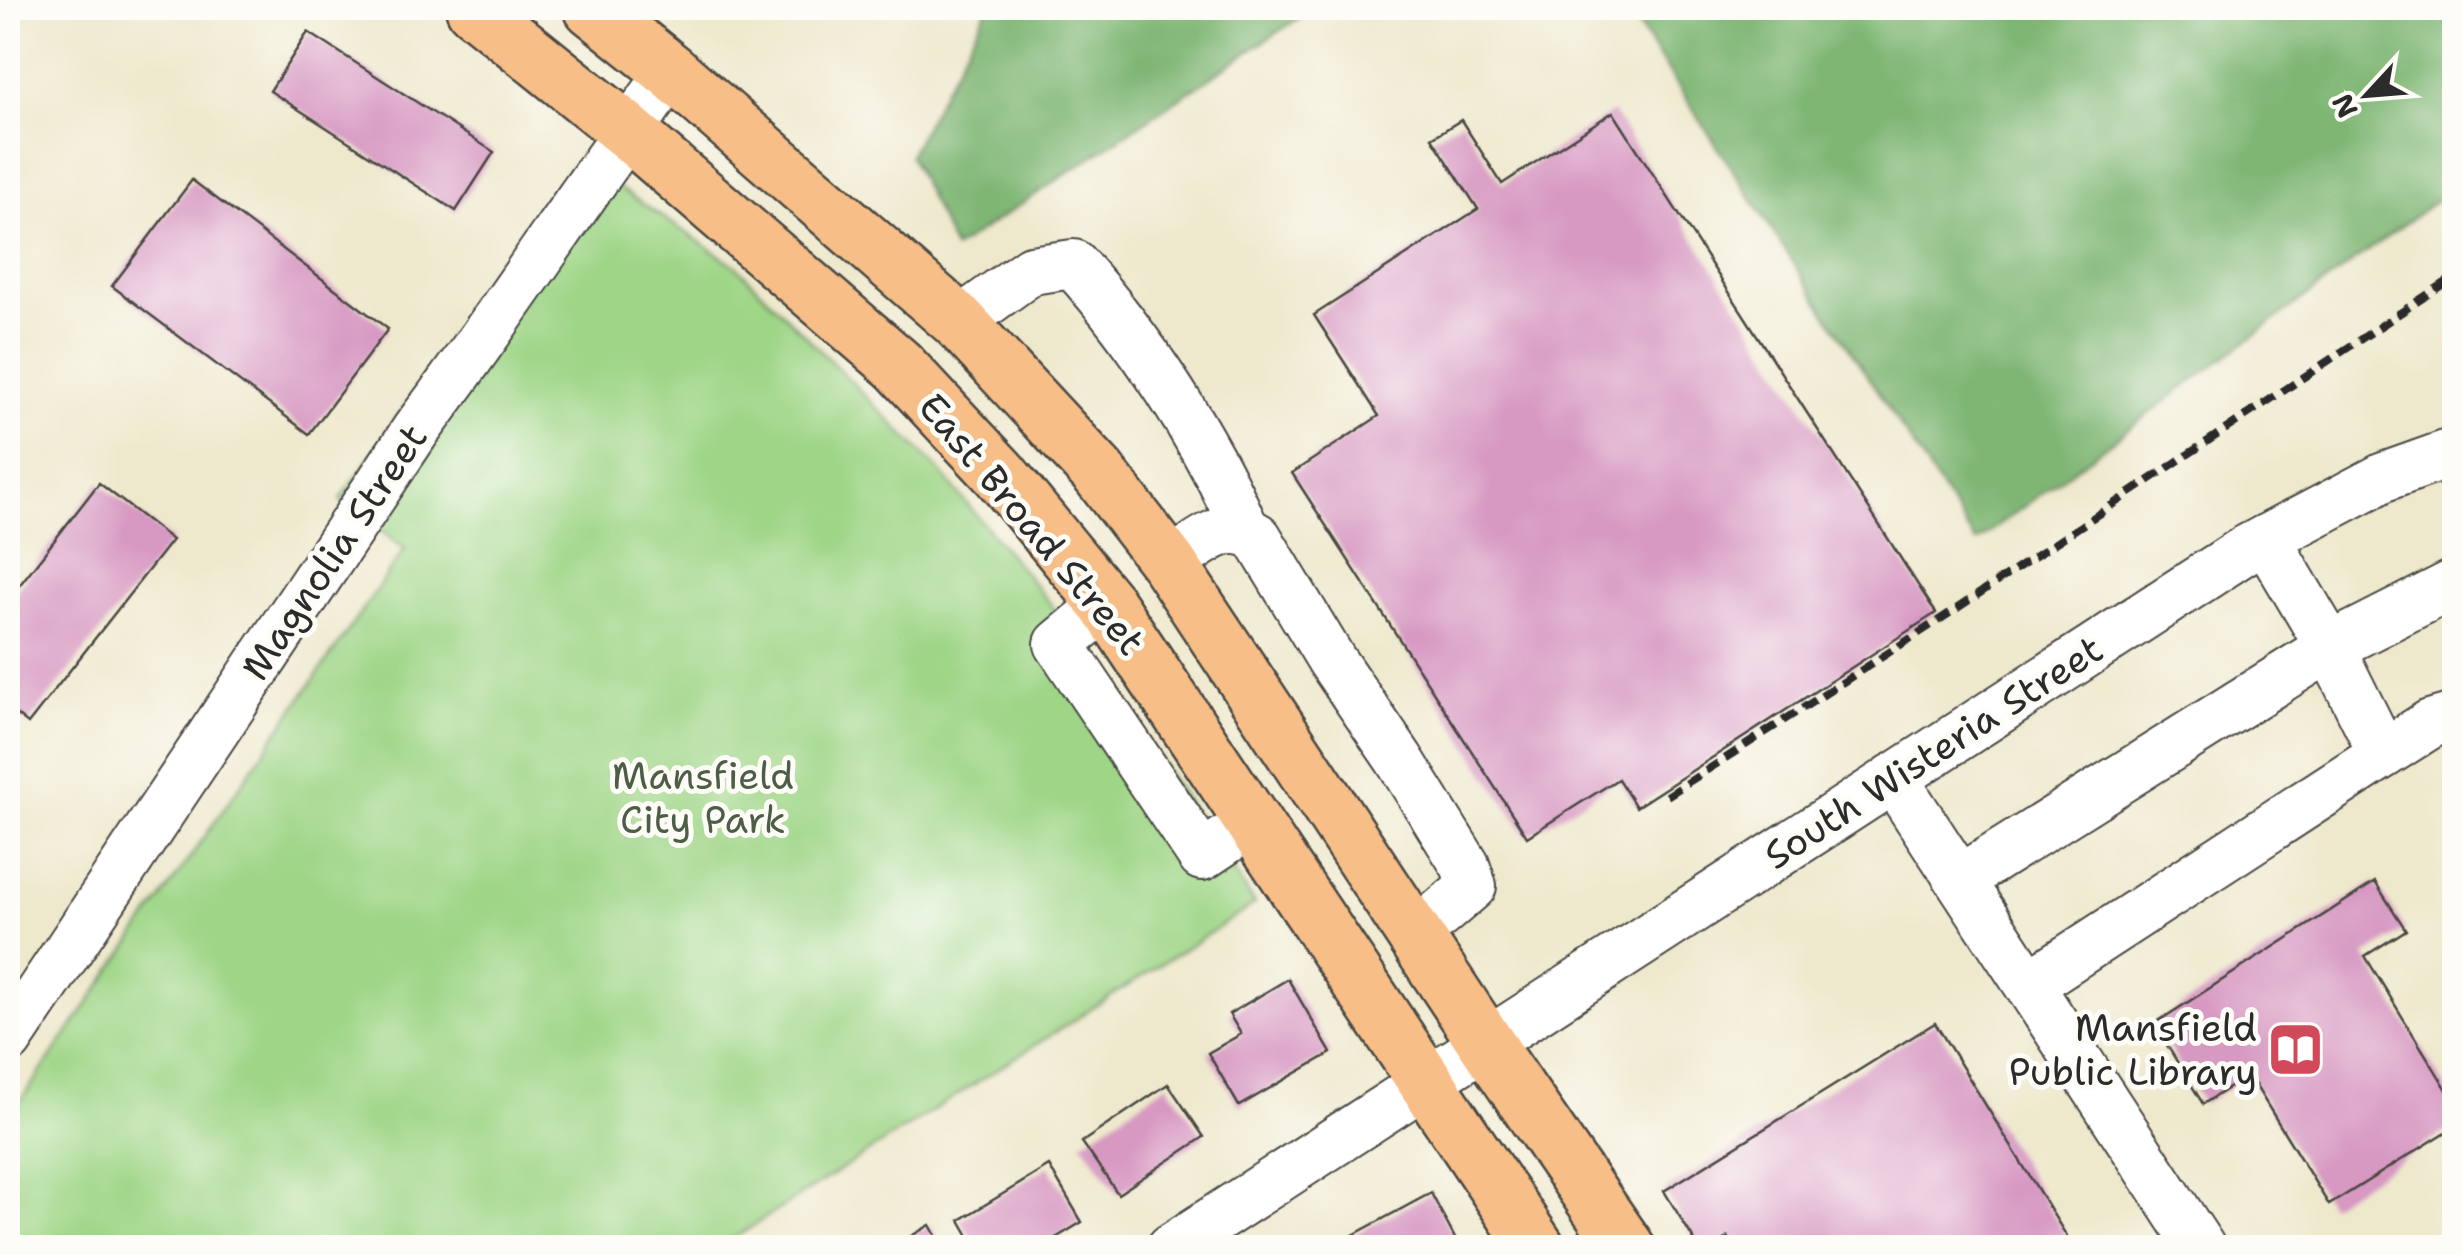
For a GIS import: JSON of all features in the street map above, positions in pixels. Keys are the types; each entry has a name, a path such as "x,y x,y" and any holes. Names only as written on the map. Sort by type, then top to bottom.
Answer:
{"main road":[{"name":"East Broad Street","path":"474,8 628,131 898,365 1000,474 1107,604 1537,1248"},
{"name":"East Broad Street","path":"602,11 958,322 1098,473 1170,564 1486,1043 1628,1248"},
{"path":"898,365 958,322"},
{"path":"1107,604 1170,564"}],"street":[{"name":"Magnolia Street","path":"8,1040 416,430 672,72"},
{"path":"958,322 1031,270 1073,264 1113,308 1220,472 1244,528 1257,537 1332,661 1400,759 1465,865 1472,886 1416,934"},
{"name":"South Wisteria Street","path":"1171,1248 2266,539 2384,478 2454,452"},
{"path":"1170,564 1227,528 1244,528"},
{"path":"2266,539 2330,647 2383,754"},
{"path":"1960,880 2330,647 2454,584"},
{"path":"2030,984 2430,724 2454,718"},
{"path":"1893,778 2200,1248"}],"green space":[{"path":"988,8 1314,8 954,249 909,155"},
{"path":"1627,8 2454,8 2454,187 1976,542"},
{"name":"Mansfield City Park","path":"572,169 619,188 736,266 937,468 1073,631 1255,904 720,1247 8,1248 8,1119 405,549 340,500"}],"building":[{"path":"308,32 494,152 456,211 270,91"},
{"path":"1613,112 1936,613 1636,807 1618,779 1527,837 1292,473 1379,416 1314,315 1478,209 1432,138 1461,120 1502,184"},
{"path":"192,180 388,329 309,434 112,286"},
{"path":"99,483 172,540 28,724 8,708 8,600"},
{"name":"Mansfield Public Library","path":"2375,882 2406,930 2365,956 2454,1101 2454,1127 2329,1205 2249,1075 2203,1104 2154,1024"},
{"path":"1288,979 1331,1053 1239,1106 1208,1053 1241,1034 1229,1014"},
{"path":"1935,1023 2074,1248 1734,1248 1728,1237 1711,1248 1699,1248 1664,1191"},
{"path":"1168,1084 1204,1137 1118,1194 1082,1142"},
{"path":"1049,1166 1082,1222 1039,1248 976,1248 960,1220"},
{"path":"1431,1193 1460,1248 1346,1248 1342,1241"},
{"path":"930,1225 943,1248 891,1248"}],"railway":[{"path":"1667,796 2454,277"}],"place":[{"name":"Mansfield Public Library","path":"2296,1049"}]}
